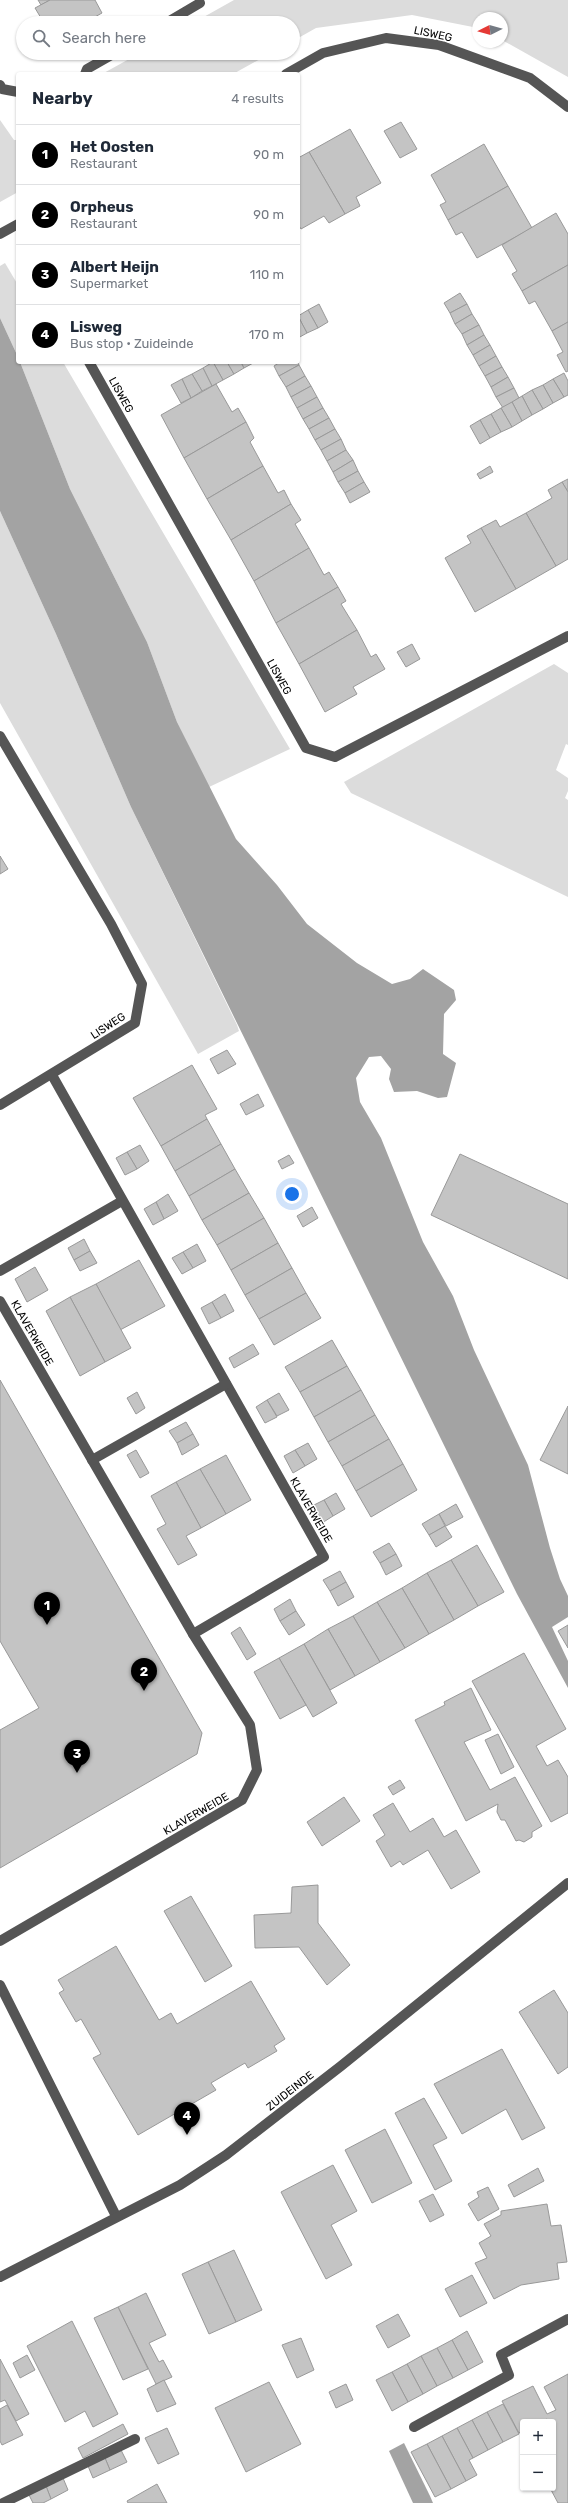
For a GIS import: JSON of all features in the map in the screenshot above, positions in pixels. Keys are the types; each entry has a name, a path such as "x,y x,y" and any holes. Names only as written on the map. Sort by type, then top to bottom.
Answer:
{"street":[{"path":"177,16 201,1"},
{"name":"LISWEG","path":"290,72 323,53 386,38 439,45 530,78 568,107"},
{"path":"85,72 87,69 103,60"},
{"path":"0,85 2,89 16,92"},
{"path":"0,234 16,227"},
{"name":"LISWEG","path":"90,364 306,748 335,757 568,636"},
{"name":"LISWEG","path":"0,736 111,924 142,984 135,1023 52,1075 0,1105"},
{"name":"KLAVERWEIDE","path":"52,1075 324,1557 193,1634"},
{"path":"0,1271 122,1201"},
{"name":"KLAVERWEIDE","path":"0,1301 193,1634 250,1725 257,1770 242,1800 0,1941"},
{"path":"92,1460 226,1384"},
{"name":"ZUIDEINDE","path":"0,2277 180,2184 226,2155 341,2066 568,1883"},
{"path":"0,1985 116,2216"},
{"path":"414,2427 509,2375 501,2355 568,2319"},
{"path":"3,2503 135,2439"}],"shaded area":[{"path":"234,0 568,0 568,77 508,43 508,12 472,12 472,27 412,15 316,28 300,37 300,16 205,16"},
{"path":"127,60 258,60 237,72 106,72"},
{"path":"0,120 14,140 16,140 16,193 0,202"},
{"path":"5,263 16,282 16,353 0,318 0,266"},
{"path":"0,318 16,353 16,364 21,364 70,489 147,642 177,722 236,839 277,885 307,924 357,963 392,984 410,979 423,969 454,990 456,1000 444,1014 443,1054 456,1063 447,1097 438,1098 417,1091 394,1092 389,1079 391,1069 381,1056 369,1057 356,1078 360,1102 381,1138 423,1242 453,1296 474,1350 528,1465 550,1548 560,1579 568,1596 568,1617 552,1627 568,1661 568,1688 517,1594 131,807 56,634 0,511"},
{"path":"21,364 64,364 290,749 209,787 177,722 147,642 70,489"},
{"path":"0,511 56,634 131,807 237,1025 239,1031 198,1054 0,703"},
{"path":"554,664 568,673 568,745 566,744 556,770 568,778 568,791 565,798 568,800 568,897 351,793 344,782"},
{"path":"404,2443 433,2503 413,2503 389,2451"}],"building":[{"path":"38,0 50,0 41,5"},
{"path":"50,0 95,0 102,13 97,16 40,16 35,8"},
{"path":"401,122 417,149 400,158 384,131"},
{"path":"350,129 381,183 356,197 360,206 345,214 309,152"},
{"path":"484,144 508,186 448,220 440,205 446,202 431,175"},
{"path":"309,152 345,214 329,223 324,216 301,229 300,157"},
{"path":"508,186 532,228 477,258 462,232 456,235 448,220"},
{"path":"556,213 568,234 568,265 522,291 512,274 517,271 502,245"},
{"path":"568,265 568,322 552,331 535,301 529,304 522,291"},
{"path":"460,293 467,304 450,313 444,303"},
{"path":"319,304 328,322 318,328 308,310"},
{"path":"467,304 472,314 455,324 450,313"},
{"path":"308,310 318,328 307,333 300,320 300,315"},
{"path":"472,314 479,325 462,334 455,324"},
{"path":"300,320 307,333 300,337"},
{"path":"568,322 568,371 566,372 557,355 563,352 552,331"},
{"path":"479,325 484,335 467,345 462,334"},
{"path":"484,335 490,345 473,355 467,345"},
{"path":"490,345 496,356 479,366 473,355"},
{"path":"496,356 502,367 485,376 479,366"},
{"path":"210,364 214,364 223,380 212,386 203,368"},
{"path":"214,364 228,364 234,374 223,380"},
{"path":"228,364 242,364 244,368 234,374"},
{"path":"242,364 251,364 244,368"},
{"path":"277,364 299,365 279,376 274,366"},
{"path":"299,365 305,376 286,387 279,376"},
{"path":"502,367 508,377 491,387 485,376"},
{"path":"203,368 212,386 202,391 192,374"},
{"path":"564,373 568,381 568,395 564,397 553,379"},
{"path":"192,374 202,391 191,398 182,379"},
{"path":"305,376 311,386 291,397 286,387"},
{"path":"508,377 514,388 496,397 491,387"},
{"path":"182,379 191,398 181,403 171,385"},
{"path":"553,379 564,397 553,403 543,385"},
{"path":"216,384 232,412 238,408 246,422 184,458 161,415"},
{"path":"543,385 553,403 543,409 532,390"},
{"path":"311,386 317,397 297,408 291,397"},
{"path":"514,388 519,398 503,408 496,397"},
{"path":"532,390 543,409 532,415 522,396"},
{"path":"522,396 532,415 522,421 512,402"},
{"path":"317,397 323,408 303,419 297,408"},
{"path":"512,402 522,421 512,427 501,408"},
{"path":"323,408 329,418 309,429 303,419"},
{"path":"501,408 512,427 501,432 491,414"},
{"path":"491,414 501,432 490,438 480,420"},
{"path":"329,418 335,429 315,440 309,429"},
{"path":"480,420 490,438 480,444 470,426"},
{"path":"246,422 254,438 250,442 263,466 207,499 184,458"},
{"path":"335,429 341,439 321,450 315,440"},
{"path":"341,439 346,450 327,461 321,450"},
{"path":"346,450 353,460 333,472 327,461"},
{"path":"353,460 358,471 338,482 333,472"},
{"path":"263,466 278,493 284,490 291,504 231,540 207,499"},
{"path":"490,466 493,472 480,479 477,474"},
{"path":"358,471 364,482 345,493 338,482"},
{"path":"568,479 568,492 562,482"},
{"path":"364,482 370,492 350,503 345,493"},
{"path":"562,482 568,492 568,559 556,566 526,513 552,498 548,490"},
{"path":"291,504 301,520 295,524 309,548 254,581 231,540"},
{"path":"526,513 556,566 516,589 481,528 496,520 500,527"},
{"path":"481,528 516,589 475,612 445,558 471,543 467,536"},
{"path":"309,548 324,575 329,572 338,587 276,623 254,581"},
{"path":"338,587 346,601 341,604 357,630 299,664 276,623"},
{"path":"357,630 371,657 376,654 385,669 353,687 357,694 325,712 299,664"},
{"path":"412,644 420,659 406,667 397,652"},
{"path":"0,856 8,869 0,874"},
{"path":"227,1050 236,1064 218,1074 210,1059"},
{"path":"192,1065 217,1109 205,1115 207,1119 161,1146 133,1098"},
{"path":"258,1094 264,1106 246,1115 240,1104"},
{"path":"207,1119 221,1144 175,1171 161,1146"},
{"path":"221,1144 235,1169 189,1196 175,1171"},
{"path":"140,1145 149,1161 137,1169 127,1152"},
{"path":"127,1152 137,1169 125,1175 116,1158"},
{"path":"460,1154 568,1204 568,1279 431,1215"},
{"path":"289,1155 294,1163 282,1169 278,1161"},
{"path":"235,1169 249,1193 202,1220 189,1196"},
{"path":"249,1193 264,1218 217,1245 202,1220"},
{"path":"168,1194 178,1211 164,1219 156,1202"},
{"path":"156,1202 164,1219 153,1225 144,1209"},
{"path":"312,1207 318,1218 303,1227 297,1216"},
{"path":"264,1218 278,1243 231,1270 217,1245"},
{"path":"84,1239 90,1251 74,1260 68,1248"},
{"path":"278,1243 292,1268 245,1295 231,1270"},
{"path":"197,1244 206,1261 193,1268 183,1252"},
{"path":"90,1251 97,1263 80,1271 74,1260"},
{"path":"183,1252 193,1268 182,1274 172,1258"},
{"path":"139,1260 165,1306 120,1330 96,1284"},
{"path":"35,1267 48,1290 27,1302 15,1279"},
{"path":"292,1268 306,1293 259,1319 245,1295"},
{"path":"96,1284 131,1348 105,1362 70,1297"},
{"path":"306,1293 321,1318 274,1345 259,1319"},
{"path":"225,1294 234,1311 221,1318 212,1302"},
{"path":"70,1297 105,1362 80,1376 46,1311"},
{"path":"212,1302 221,1318 209,1324 201,1308"},
{"path":"332,1340 347,1366 300,1392 285,1367"},
{"path":"253,1344 259,1354 234,1368 229,1358"},
{"path":"347,1366 361,1390 314,1417 300,1392"},
{"path":"0,1380 202,1733 197,1754 0,1868 0,1730 39,1708 0,1641"},
{"path":"361,1390 375,1415 328,1442 314,1417"},
{"path":"137,1392 145,1408 136,1414 127,1398"},
{"path":"279,1393 289,1410 277,1416 267,1400"},
{"path":"267,1400 277,1417 265,1423 256,1407"},
{"path":"568,1406 568,1474 540,1460"},
{"path":"375,1415 389,1439 342,1466 328,1442"},
{"path":"186,1422 193,1434 177,1443 169,1431"},
{"path":"193,1434 199,1445 182,1455 177,1443"},
{"path":"389,1439 403,1464 356,1491 342,1466"},
{"path":"308,1443 317,1459 305,1466 295,1450"},
{"path":"136,1450 149,1473 140,1478 127,1455"},
{"path":"295,1450 305,1466 293,1473 284,1456"},
{"path":"226,1455 251,1500 226,1514 200,1469"},
{"path":"403,1464 417,1490 371,1517 356,1491"},
{"path":"200,1469 226,1514 201,1528 176,1482"},
{"path":"176,1482 201,1528 186,1536 197,1555 178,1565 157,1529 166,1524 151,1496"},
{"path":"336,1493 345,1509 333,1516 324,1500"},
{"path":"324,1500 333,1516 322,1523 312,1506"},
{"path":"456,1504 463,1517 446,1526 439,1514"},
{"path":"439,1514 445,1526 429,1535 422,1524"},
{"path":"445,1526 452,1537 436,1547 429,1535"},
{"path":"389,1543 396,1554 380,1563 373,1552"},
{"path":"477,1545 504,1592 478,1606 451,1560"},
{"path":"396,1554 402,1566 386,1575 380,1563"},
{"path":"451,1560 478,1606 454,1620 427,1573"},
{"path":"340,1571 346,1582 330,1591 323,1580"},
{"path":"427,1573 454,1620 429,1634 402,1588"},
{"path":"346,1582 354,1597 338,1606 330,1591"},
{"path":"402,1588 429,1634 405,1648 377,1602"},
{"path":"290,1599 296,1611 280,1621 274,1609"},
{"path":"377,1602 405,1648 380,1662 353,1616"},
{"path":"296,1611 305,1625 289,1635 280,1621"},
{"path":"353,1616 380,1662 355,1676 328,1629"},
{"path":"568,1625 568,1648 558,1631"},
{"path":"240,1627 256,1654 247,1660 231,1633"},
{"path":"328,1629 355,1676 330,1690 304,1644"},
{"path":"304,1644 337,1703 313,1717 279,1658"},
{"path":"524,1653 566,1729 536,1746 547,1766 558,1760 568,1777 568,1813 551,1822 472,1681"},
{"path":"279,1658 306,1705 280,1719 254,1672"},
{"path":"471,1688 491,1730 464,1742 490,1790 515,1777 542,1826 532,1832 532,1837 524,1842 519,1840 516,1841 505,1820 501,1820 497,1812 498,1804 466,1821 415,1720 445,1705 444,1702"},
{"path":"498,1734 514,1767 501,1774 485,1740"},
{"path":"400,1780 405,1788 393,1795 388,1787"},
{"path":"344,1797 360,1821 322,1846 307,1822"},
{"path":"393,1803 410,1832 433,1818 444,1837 456,1830 480,1872 451,1889 428,1850 403,1865 400,1861 391,1867 376,1841 385,1835 373,1815"},
{"path":"318,1885 318,1923 350,1965 327,1985 299,1947 255,1948 254,1915 291,1913 292,1887"},
{"path":"191,1896 232,1966 205,1982 164,1911"},
{"path":"116,1946 159,2020 171,2013 177,2024 251,1981 285,2039 274,2046 277,2051 248,2068 245,2063 211,2083 216,2090 138,2135 93,2058 101,2054 81,2019 76,2022 59,1993 64,1990 58,1980"},
{"path":"554,1990 568,2013 568,2067 558,2074 519,2012"},
{"path":"502,2049 545,2128 522,2140 506,2109 462,2134 434,2084"},
{"path":"424,2098 447,2138 433,2145 452,2181 435,2190 395,2113"},
{"path":"385,2129 412,2183 372,2203 345,2150"},
{"path":"333,2165 357,2211 331,2225 352,2265 326,2279 281,2192"},
{"path":"538,2168 544,2181 514,2197 508,2185"},
{"path":"488,2187 499,2209 478,2221 468,2204 479,2197 477,2192"},
{"path":"433,2194 444,2215 430,2222 419,2201"},
{"path":"547,2204 551,2226 561,2225 567,2262 557,2263 559,2279 521,2285 494,2299 475,2263 487,2258 479,2243 491,2236 484,2224 501,2215 501,2211"},
{"path":"234,2250 262,2310 236,2322 208,2262"},
{"path":"208,2262 236,2322 209,2334 182,2274"},
{"path":"472,2275 487,2303 460,2317 445,2289"},
{"path":"146,2293 166,2335 149,2343 159,2362 163,2360 172,2377 156,2384 118,2307"},
{"path":"118,2307 148,2369 123,2380 94,2318"},
{"path":"398,2314 410,2336 388,2348 376,2326"},
{"path":"72,2321 118,2414 93,2427 85,2411 65,2422 27,2346"},
{"path":"467,2331 483,2362 468,2370 452,2340"},
{"path":"301,2338 314,2370 297,2378 282,2345"},
{"path":"452,2340 468,2370 453,2378 437,2348"},
{"path":"437,2348 453,2378 437,2386 421,2356"},
{"path":"27,2355 35,2370 20,2378 13,2363"},
{"path":"421,2356 437,2386 423,2394 407,2364"},
{"path":"0,2359 29,2414 16,2421 5,2400 0,2402"},
{"path":"407,2364 423,2394 408,2402 392,2372"},
{"path":"392,2372 408,2402 392,2411 376,2380"},
{"path":"568,2374 568,2503 558,2503 552,2491 556,2491 556,2419 520,2419 519,2433 502,2401 533,2386 547,2414 556,2410 544,2387"},
{"path":"164,2380 176,2404 157,2412 147,2389"},
{"path":"269,2382 301,2444 246,2472 215,2408"},
{"path":"346,2384 353,2400 336,2408 329,2392"},
{"path":"503,2404 519,2434 503,2442 487,2412"},
{"path":"7,2405 23,2435 2,2445 0,2441 0,2409"},
{"path":"487,2412 503,2442 488,2450 472,2420"},
{"path":"472,2420 488,2450 473,2458 457,2428"},
{"path":"123,2424 128,2434 83,2458 78,2448"},
{"path":"167,2428 179,2454 158,2464 145,2438"},
{"path":"457,2428 473,2458 469,2460 477,2475 466,2481 442,2436"},
{"path":"442,2436 466,2481 451,2489 427,2444"},
{"path":"427,2444 451,2489 435,2497 411,2452"},
{"path":"121,2450 127,2462 110,2470 105,2458"},
{"path":"105,2458 110,2470 93,2478 88,2466"},
{"path":"63,2478 68,2490 51,2499 46,2486"},
{"path":"157,2484 167,2503 128,2503 127,2501"},
{"path":"46,2486 51,2499 43,2503 33,2503 29,2495"}],"place":[{"name":"Het Oosten","path":"47,1625"},
{"name":"Orpheus","path":"144,1691"},
{"name":"Albert Heijn","path":"77,1773"},
{"name":"Lisweg","path":"187,2135"}]}
